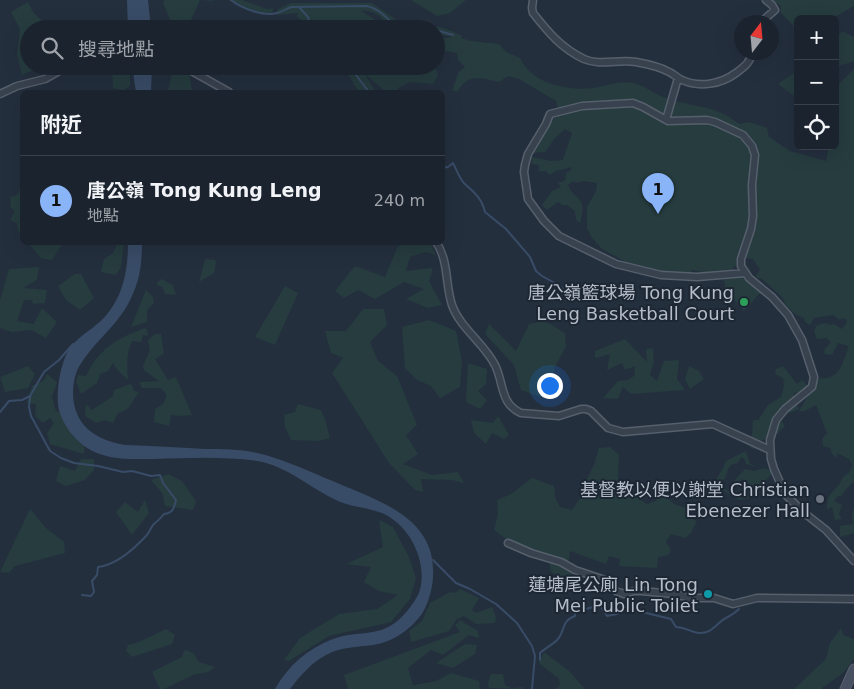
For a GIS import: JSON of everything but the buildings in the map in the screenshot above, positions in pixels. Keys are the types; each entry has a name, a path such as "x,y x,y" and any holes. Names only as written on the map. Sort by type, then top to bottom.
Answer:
{"main road":[{"path":"844,689 854,669"}],"street":[{"path":"533,0 533,13 551,36 581,58 595,62 624,61 651,65 670,72 683,80 704,84 722,81 737,72 749,60"},
{"path":"766,0 775,10 770,15"},
{"path":"0,94 52,75"},
{"path":"199,75 225,90"},
{"path":"666,120 678,78"},
{"path":"745,273 699,277 661,274 616,264 574,242 558,236 528,199 524,172 526,160 552,113 568,111 582,106 633,103 666,120 690,122 708,120 715,122 743,136 754,149 753,216 741,263 745,273 772,297 788,315 802,340 814,373 812,387 785,409 776,420 771,434 770,450 774,470 785,494 802,512 826,530 854,561"},
{"path":"438,245 444,258 452,306 494,362 506,401 516,411 559,416 581,409 590,411 608,428 623,432 713,424 770,450"},
{"path":"508,543 531,553 561,562 575,570 608,580 616,591 624,594 641,591 674,594 691,598 714,598 734,604 757,598 854,599"}],"green space":[{"path":"164,0 200,0 191,20 170,20 163,3"},
{"path":"229,0 242,0 267,9 273,8 272,15 247,10"},
{"path":"411,0 466,0 450,13 437,16"},
{"path":"772,0 854,0 854,6 838,15 794,15 794,26 781,13 781,6"},
{"path":"28,2 33,12 41,20 20,20 20,29 11,12"},
{"path":"291,3 372,3 397,20 384,20 366,11 361,11 376,20 302,20 296,16 299,13 276,15 278,9"},
{"path":"20,29 20,67 17,55"},
{"path":"445,29 462,36 461,38 471,41 499,44 506,52 520,58 533,74 542,80 562,87 583,89 618,83 634,83 665,98 722,113 739,124 749,122 767,128 769,137 790,151 826,161 828,150 839,150 839,84 854,69 854,482 834,501 842,505 839,514 842,519 835,520 832,507 827,509 827,502 844,476 849,473 852,465 849,459 837,453 837,458 832,454 830,448 823,446 822,439 827,433 816,405 805,411 799,411 809,394 803,392 794,393 799,409 780,417 785,427 778,434 773,433 761,441 763,448 751,448 753,420 758,420 768,405 781,397 784,386 783,378 775,374 776,369 783,366 797,384 802,380 807,385 817,378 831,377 842,365 849,346 838,343 832,355 825,354 824,350 831,342 826,338 817,339 814,331 817,325 825,323 834,324 842,329 847,320 842,318 840,320 833,315 814,318 810,325 805,322 804,318 795,314 785,304 783,298 761,278 757,278 756,275 760,270 753,259 744,258 740,251 736,265 732,269 714,271 714,275 707,277 703,272 692,270 691,273 656,273 627,267 624,261 602,249 592,238 587,228 587,207 596,191 597,183 583,181 577,183 573,181 568,185 582,203 580,223 576,220 575,211 567,205 562,205 558,202 547,210 542,205 552,191 561,187 557,182 565,180 566,173 572,167 556,171 550,175 546,171 539,171 539,165 532,164 532,157 551,161 563,160 572,133 565,129 555,138 545,152 533,153 541,140 541,125 544,116 553,121 558,109 556,101 519,79 508,76 499,82 481,78 471,79 466,81 457,92 452,90 459,72 465,67 458,60 457,53 445,52 445,38 452,37 445,36"},
{"path":"842,31 854,37 854,61 839,66 839,60 839,34"},
{"path":"794,73 794,96 778,84"},
{"path":"112,75 130,75 130,86 123,90 113,88"},
{"path":"172,75 190,75 192,90 168,90"},
{"path":"366,75 375,90 358,90 349,76"},
{"path":"366,75 438,75 433,84 410,82 397,90 384,90"},
{"path":"20,189 19,233 17,223 10,220 15,211 11,208 10,197 17,195"},
{"path":"30,245 62,245 52,260 41,258"},
{"path":"117,245 124,245 121,267 116,275 101,272 104,259 113,253"},
{"path":"400,245 431,245 436,255 425,252 410,257 406,271 433,268 429,281 442,305 428,308 406,299 424,289 404,282 375,299 358,290 344,298 335,291 355,266 385,277"},
{"path":"205,259 215,260 214,273 199,282"},
{"path":"39,267 37,280 23,288 47,290 45,303 33,304 32,300 24,300 17,321 34,324 42,308 57,322 46,338 31,330 12,332 0,328 0,300 9,269"},
{"path":"75,274 81,274 94,298 80,310 66,300 58,286"},
{"name":"唐公嶺籃球場 Tong Kung Leng Basketball Court","path":"738,276 745,278 761,292 744,311 725,289 724,278"},
{"path":"161,279 173,285 176,295 165,294 162,287 156,284"},
{"path":"285,286 298,293 275,345 255,337"},
{"path":"146,290 153,297 154,303 147,310 147,322 131,327"},
{"path":"363,309 384,309 387,325 370,342 378,361 397,376 417,425 406,435 418,454 403,464 432,475 458,472 464,483 452,480 421,479 423,492 415,490 389,463 332,373 343,358 331,353 325,331 346,331"},
{"path":"429,320 456,331 462,362 460,387 440,398 431,386 417,380 405,368 402,327"},
{"path":"545,321 565,333 566,346 555,367 551,383 560,394 543,398 521,390 514,365 485,334 489,324 516,351 529,324"},
{"path":"145,328 148,336 143,335 141,342 132,341 130,346 127,360 128,380 118,371 113,363 108,371 100,374 97,383 81,394 76,382 78,375 86,376 97,358 110,345"},
{"path":"155,334 161,334 164,354 155,359 168,380 176,377 192,415 171,415 169,426 154,422 155,409 163,404 167,395 161,388 142,388 139,382 159,381 144,370 143,366 150,350 148,340"},
{"path":"625,339 647,362 646,349 653,348 654,361 650,375 657,381 664,361 679,360 677,379 685,390 631,394 623,387 618,399 603,398 618,381 628,380 634,376 635,366 625,370 622,363 607,370 610,354 595,358 595,351"},
{"path":"468,363 487,369 486,384 478,391 487,400 480,409 466,402"},
{"path":"28,366 35,374 28,388 5,392 0,377"},
{"path":"689,366 699,371 704,379 690,389 685,379"},
{"path":"47,374 57,382 52,397 56,411 60,412 67,427 80,443 85,446 84,454 50,444 47,433 54,423 50,418 43,423 35,416 36,404 27,403 32,386 43,381"},
{"path":"130,384 133,390 139,393 129,407 118,413 113,423 105,420 96,423 85,416 86,404 92,410 113,396 114,390"},
{"path":"298,404 321,410 330,438 319,441 291,440 285,427 284,415 295,412"},
{"path":"498,416 509,435 504,439 492,433 486,444 474,433 471,420 493,423"},
{"path":"610,447 619,455 618,479 627,491 647,504 656,501 658,495 666,496 674,504 686,508 689,518 697,521 691,533 685,538 671,534 666,542 671,550 668,555 658,557 657,568 619,566 620,559 609,556 606,564 570,551 568,566 572,573 569,578 559,577 551,572 548,559 514,545 494,530 498,514 497,500 511,494 532,478 554,486 555,497 560,507 572,510 583,494 599,448"},
{"path":"746,451 750,464 757,467 746,464 745,460 741,457 738,463 731,465 725,478 721,482 718,481 717,485 739,496 743,490 753,487 742,479 736,483 734,481 745,469 754,471 764,468 773,472 751,498 739,500 714,485 726,461"},
{"path":"81,459 94,459 94,470 85,480 66,486 56,481 60,466 75,471"},
{"path":"168,474 182,481 196,501 193,510 165,506 162,493 151,480"},
{"path":"145,500 149,513 132,535 116,512 125,502 138,512"},
{"path":"854,506 854,533 840,537 840,526 853,524"},
{"path":"30,509 46,528 64,542 65,553 15,566 9,573 0,572"},
{"path":"379,520 393,527 409,557 416,578 410,599 391,622 329,636 289,661 284,660 300,638 339,614 377,609 398,595 379,591 364,582 371,567 346,564 383,547"},
{"path":"460,589 479,598 472,610 476,613 492,607 496,617 495,623 476,624 464,616 457,619 449,631 411,642 409,631 422,621 430,603 450,592 455,593"},
{"path":"460,620 478,631 479,638 469,635 443,655 431,650 408,668 413,685 436,681 451,673 479,681 480,689 348,689 344,675 460,632 455,625"},
{"path":"841,628 843,635 854,639 854,659 843,673 822,689 794,689 826,659 830,643"},
{"path":"166,629 175,635 172,644 132,657 126,651 128,645 139,642"},
{"path":"465,644 477,645 475,654 453,668 436,663"},
{"path":"187,650 194,654 199,662 215,667 208,672 193,675 164,689 160,689 152,672 182,657 184,651"},
{"path":"544,652 569,671 585,689 556,689 560,685 559,679 539,663"},
{"path":"491,674 503,674 505,685 512,688 523,687 523,689 489,688 488,683"}],"water":[{"path":"127,0 148,0 150,20 128,20"},
{"path":"133,75 152,75 151,90 136,90"},
{"path":"128,245 142,245 138,278 126,307 115,323 88,354 76,373 73,390 74,405 82,423 96,435 114,443 125,445 238,450 267,456 297,466 384,503 399,512 423,536 430,551 433,569 430,597 419,618 408,629 388,641 332,652 311,666 290,689 275,689 286,672 299,659 315,648 344,636 381,630 399,620 408,610 419,593 421,581 419,558 409,536 401,526 382,513 340,502 278,467 244,459 115,458 95,452 81,444 70,432 62,418 58,403 62,365 69,349 74,343 96,325 113,305 124,280"}],"waterway":[{"path":"231,0 247,9 266,14 272,14 292,7 367,6 380,12 389,20"},
{"path":"299,7 309,20"},
{"path":"445,33 453,35"},
{"path":"356,75 367,90"},
{"path":"445,168 453,163 462,181 480,200 485,212 506,229 530,257 536,271 560,286 574,300"},
{"path":"0,412 9,401 22,400 30,396 44,372 59,360 73,344"},
{"path":"30,396 29,407 31,416 50,451 74,463 123,472 132,471 151,476 160,475 163,483 176,500 174,508 164,514 153,525 147,535 131,550 112,563 98,567 97,575 92,581 94,592 91,596 82,595"},
{"path":"433,560 456,583 496,604 517,623 532,646 535,656 532,689"},
{"path":"540,660 540,653 560,637 565,623 575,616 575,612 600,605 607,616 617,614 627,606 638,611 671,619 676,627 699,633 711,630 739,609"}],"place":[{"name":"唐公嶺 Tong Kung Leng","path":"658,214"},
{"name":"唐公嶺籃球場 Tong Kung Leng Basketball Court","path":"744,302"},
{"name":"基督教以便以謝堂 Christian Ebenezer Hall","path":"820,499"},
{"name":"蓮塘尾公廁 Lin Tong Mei Public Toilet","path":"708,594"}]}
